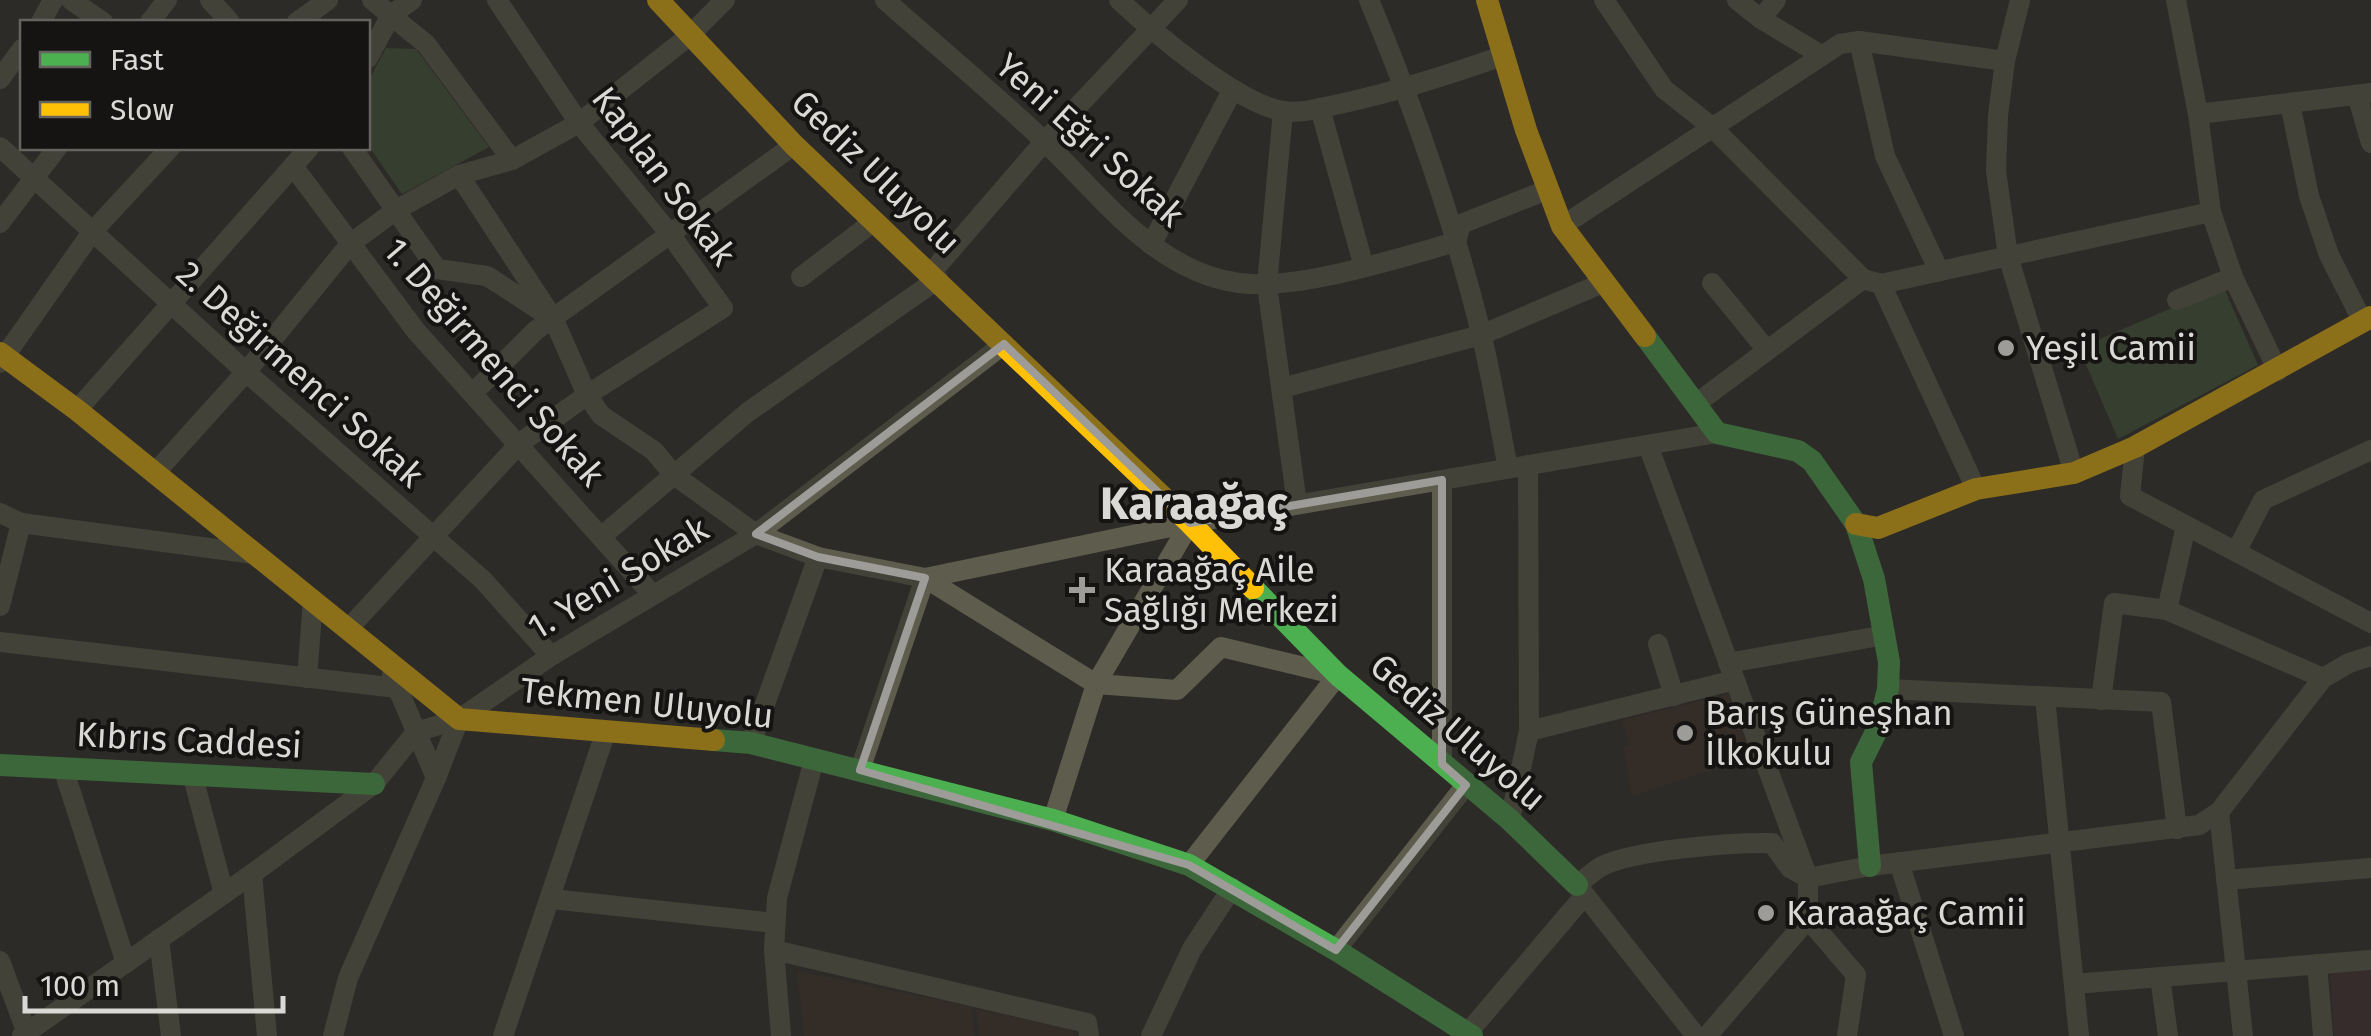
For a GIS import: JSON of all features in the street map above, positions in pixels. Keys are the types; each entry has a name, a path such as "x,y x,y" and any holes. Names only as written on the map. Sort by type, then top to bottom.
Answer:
{"street":[{"path":"71,0 101,20"},
{"path":"152,20 167,0"},
{"path":"210,0 228,20"},
{"path":"300,20 328,0"},
{"path":"372,0 426,44 512,160"},
{"path":"370,54 392,15 412,0"},
{"name":"Kaplan Sokak","path":"497,0 580,123 670,234 723,308 587,395"},
{"name":"Gediz Uluyolu","path":"658,0 794,145 1190,523 1338,675 1510,820 1581,890"},
{"path":"154,474 246,372 350,244 396,210 459,176 512,160 580,123 688,36 724,0"},
{"name":"Yeni Eğri Sokak","path":"885,0 1045,141 1151,245 1208,277 1267,285 1364,267 1456,242 1461,224 1547,190"},
{"path":"1118,0 1150,29 1233,89 1282,111 1320,108 1406,90 1505,55"},
{"path":"602,536 764,401 935,276 1045,141 1178,0"},
{"path":"1369,0 1406,90 1456,242 1518,467 1528,732 1510,820"},
{"path":"1487,0 1562,226 1717,433"},
{"path":"1604,0 1664,89 1712,127 1872,281 1976,489"},
{"path":"1737,0 1760,19 1820,55"},
{"path":"1760,19 1776,0"},
{"path":"2020,0 1998,115 1996,170 2008,256 2074,473"},
{"path":"2176,0 2198,114 2210,212 2232,277 2278,370"},
{"path":"1562,226 1840,44 1859,41 2006,61"},
{"path":"1859,41 1885,156 1939,271"},
{"path":"0,79 20,52"},
{"path":"1151,245 1233,89"},
{"path":"2198,114 2364,94 2371,142"},
{"path":"1856,524 1878,528 1976,489 2074,473 2135,446 2367,319 2329,254 2309,196 2290,103"},
{"path":"1320,108 1364,267"},
{"path":"1282,111 1267,285 1297,504"},
{"path":"474,393 535,331 794,145"},
{"name":"2. Değirmenci Sokak","path":"0,147 246,372 483,580 551,656"},
{"path":"0,223 55,150"},
{"path":"168,150 92,232 1,357 77,410 458,719 348,978 333,1036"},
{"path":"77,410 307,150"},
{"path":"353,150 437,269 487,276 554,320"},
{"name":"1. Değirmenci Sokak","path":"293,166 416,331 652,594"},
{"path":"459,176 554,320 587,395 601,415 654,451 674,475 756,534 818,557 925,578 1096,684 1178,690 1222,647 1338,675 1189,865"},
{"path":"1696,403 1766,349 1872,281 1939,271 2210,212"},
{"path":"801,276 873,222"},
{"path":"2178,300 2232,277"},
{"path":"1282,388 1481,334 1605,282"},
{"path":"1712,283 1766,349"},
{"name":"1. Yeni Sokak","path":"416,732 458,719 551,656 756,534 1004,344"},
{"path":"348,629 520,444 587,395"},
{"path":"925,578 1190,523 1717,433 1798,450 1812,460 1856,524 1874,579 1886,635 1888,689 1879,726 1861,762 1870,866"},
{"path":"1648,444 1808,878 1808,920 1707,1036"},
{"path":"2135,446 2130,496 2371,624"},
{"path":"2236,552 2263,500 2371,450"},
{"path":"1442,480 1442,764"},
{"path":"0,513 21,523 256,554"},
{"path":"0,606 21,523"},
{"path":"1053,820 1096,684 1190,523"},
{"path":"2168,610 2186,526"},
{"path":"751,743 818,557"},
{"path":"860,770 925,578"},
{"path":"308,678 312,600"},
{"path":"2101,700 2114,603 2168,610 2323,678"},
{"path":"1528,732 1674,696 1732,672 1886,635"},
{"path":"0,642 397,688"},
{"path":"1658,644 1674,696"},
{"path":"1468,1035 1602,866 1737,842 1772,843 1790,868 1808,878 1870,866 2177,830 2199,824 2219,812 2323,678 2371,656"},
{"path":"385,660 436,778"},
{"path":"1888,689 2161,702 2177,830"},
{"path":"2046,697 2080,1036"},
{"name":"Tekmen Uluyolu","path":"458,719 751,743 1053,820 1189,865 1336,950 1468,1035"},
{"path":"504,1036 606,731"},
{"path":"0,961 25,1035 374,784 416,732"},
{"path":"780,1036 774,950 777,898 814,760"},
{"name":"Kıbrıs Caddesi","path":"0,765 374,784"},
{"path":"63,768 126,963"},
{"path":"192,777 224,894"},
{"path":"1336,950 1466,785"},
{"path":"2219,812 2243,1036"},
{"path":"1899,862 1954,1036"},
{"path":"2226,880 2371,868"},
{"path":"252,874 267,1036"},
{"path":"1151,1036 1192,949 1232,888"},
{"path":"1581,890 1696,1036"},
{"path":"552,899 774,923"},
{"path":"1808,920 1856,975 1847,1036"},
{"path":"159,940 171,1036"},
{"path":"774,950 1087,1023 1089,1036"},
{"path":"2074,984 2371,960"},
{"path":"2317,964 2323,1036"},
{"path":"2160,977 2168,1036"}],"highlighted area":[{"path":"1004,344 1190,523 1442,480 1442,764 1466,785 1336,950 1189,865 860,770 925,578 818,557 756,534"}],"shaded area":[{"name":"Barış Güneşhan İlkokulu","path":"1729,694 1752,757 1632,796 1623,747 1630,745 1622,720"},
{"path":"2371,970 2371,1036 2334,1036 2330,973"},
{"path":"797,971 972,1007 975,1036 804,1036"},
{"path":"976,1009 1073,1029 1074,1036 979,1036"}],"green space":[{"path":"386,48 416,49 489,147 402,194 370,148 370,78"},
{"path":"2223,286 2258,365 2118,439 2079,348"}],"traffic: fast":[{"path":"1645,336 1717,433 1798,451 1812,461 1856,524 1874,579 1889,662 1888,689 1879,726 1861,762 1870,866"},
{"path":"1253,588 1338,675 1510,820 1577,885"},
{"path":"714,740 751,743 1053,820 1189,865 1336,950 1472,1036"},
{"path":"0,765 374,784"}],"traffic: slow":[{"path":"658,0 794,145 1190,523 1253,588"},
{"path":"1487,0 1526,130 1562,226 1645,336"},
{"path":"1856,524 1878,528 1976,489 2074,473 2135,447 2371,317"},
{"path":"0,353 77,410 459,719 714,740"}],"place":[{"name":"Yeşil Camii","path":"2006,348"},
{"name":"Karaağaç Aile Sağlığı Merkezi","path":"1082,590"},
{"name":"Barış Güneşhan İlkokulu","path":"1685,733"},
{"name":"Karaağaç Camii","path":"1766,913"}],"district":[{"name":"Karaağaç","path":"1194,504"}]}
